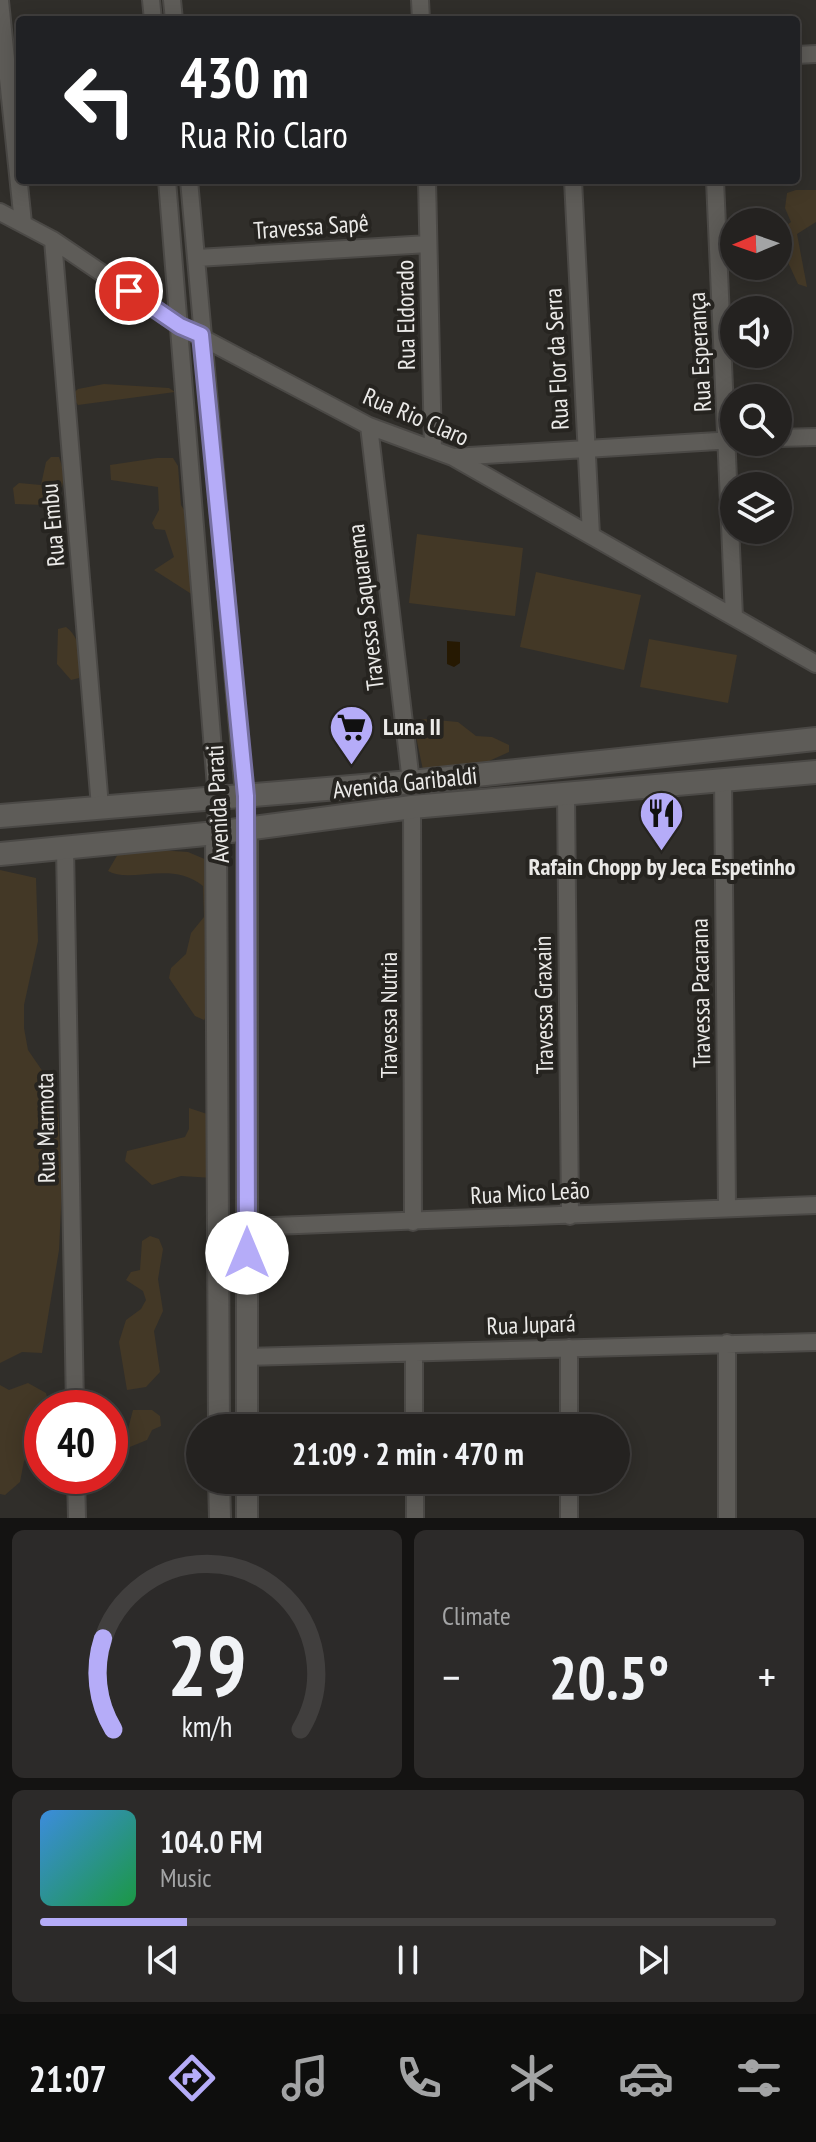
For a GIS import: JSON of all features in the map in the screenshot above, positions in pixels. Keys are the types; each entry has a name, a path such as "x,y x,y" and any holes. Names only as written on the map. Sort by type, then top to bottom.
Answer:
{"main road":[{"name":"Avenida Garibaldi","path":"0,816 411,782 816,739"},
{"name":"Avenida Garibaldi","path":"0,854 216,833 412,807 816,772"}],"street":[{"path":"0,1 16,155"},
{"path":"19,184 23,223"},
{"name":"Avenida Parati","path":"167,184 217,799 219,1414"},
{"name":"Avenida Parati","path":"189,184 246,796 247,1414"},
{"name":"Rua Eldorado","path":"427,184 433,449"},
{"name":"Rua Flor da Serra","path":"573,184 591,535"},
{"name":"Rua Esperança","path":"715,184 728,384"},
{"name":"Rua Rio Claro","path":"0,212 53,240 180,326 369,426 453,457 816,664"},
{"name":"Rua Embu","path":"53,240 100,807"},
{"name":"Travessa Sapê","path":"197,258 428,244"},
{"name":"Travessa Saquarema","path":"369,426 411,782"},
{"path":"792,438 816,437"},
{"path":"453,457 720,441"},
{"name":"Rua Esperança","path":"732,456 734,617"},
{"name":"Travessa Pacarana","path":"723,778 727,1206"},
{"name":"Travessa Graxain","path":"566,793 570,1216"},
{"name":"Travessa Nutria","path":"412,807 413,1222"},
{"name":"Rua Marmota","path":"65,847 75,1390"},
{"name":"Rua Mico Leão","path":"247,1227 570,1216 727,1206 816,1205"},
{"name":"Rua Jupará","path":"247,1357 816,1342"},
{"path":"727,1343 727,1518"},
{"path":"569,1348 569,1414"},
{"path":"414,1353 414,1414"},
{"path":"76,1494 77,1518"},
{"path":"219,1494 220,1518"},
{"path":"247,1494 247,1518"},
{"path":"415,1494 415,1518"},
{"path":"569,1494 569,1518"}],"shaded area":[{"path":"816,190 816,222 797,234 807,287 798,284 792,271 792,208 785,208 787,193"},
{"path":"104,384 169,388 175,392 78,405 71,395 78,389"},
{"path":"51,457 59,457 63,474 62,489 57,499 44,505 15,504 13,488 19,483 41,485 46,462"},
{"path":"173,458 178,466 181,505 189,518 193,595 154,570 174,557 165,530 155,529 152,523 159,510 158,487 111,480 110,465"},
{"path":"417,534 523,548 515,616 409,603"},
{"path":"536,572 641,595 624,670 520,647"},
{"path":"66,627 75,637 82,658 79,678 71,680 57,664 58,629"},
{"path":"649,639 737,655 728,703 640,687"},
{"path":"447,641 460,642 460,663 454,667 447,664"},
{"path":"418,720 458,722 476,736 492,737 509,745 509,752 489,761 423,770 414,727"},
{"path":"159,850 188,852 207,860 210,1012 204,1020 195,1016 169,978 171,968 186,954 191,933 204,917 203,886 191,878 178,875 128,875 108,871 118,854"},
{"path":"0,870 36,878 38,941 24,1005 24,1028 28,1050 52,1085 58,1105 62,1188 59,1250 42,1353 22,1352 0,1363"},
{"path":"189,1108 210,1115 213,1178 181,1176 152,1185 125,1161 127,1151 185,1137 189,1129"},
{"path":"150,1236 159,1239 163,1249 158,1279 163,1311 154,1331 160,1372 146,1387 127,1390 119,1342 126,1320 141,1309 146,1300 143,1291 126,1280 131,1272 140,1270 142,1241"},
{"path":"28,1383 41,1390 24,1390 24,1461 20,1482 5,1495 0,1494 0,1385 9,1390"},
{"path":"133,1410 152,1410 160,1416 161,1426 152,1430 147,1440 128,1448 128,1429"}],"place":[{"name":"Luna II","path":"352,766"},
{"name":"Rafain Chopp by Jeca Espetinho","path":"662,852"}],"route":[{"path":"129,291 180,326 201,335 246,796 247,1253"}]}
